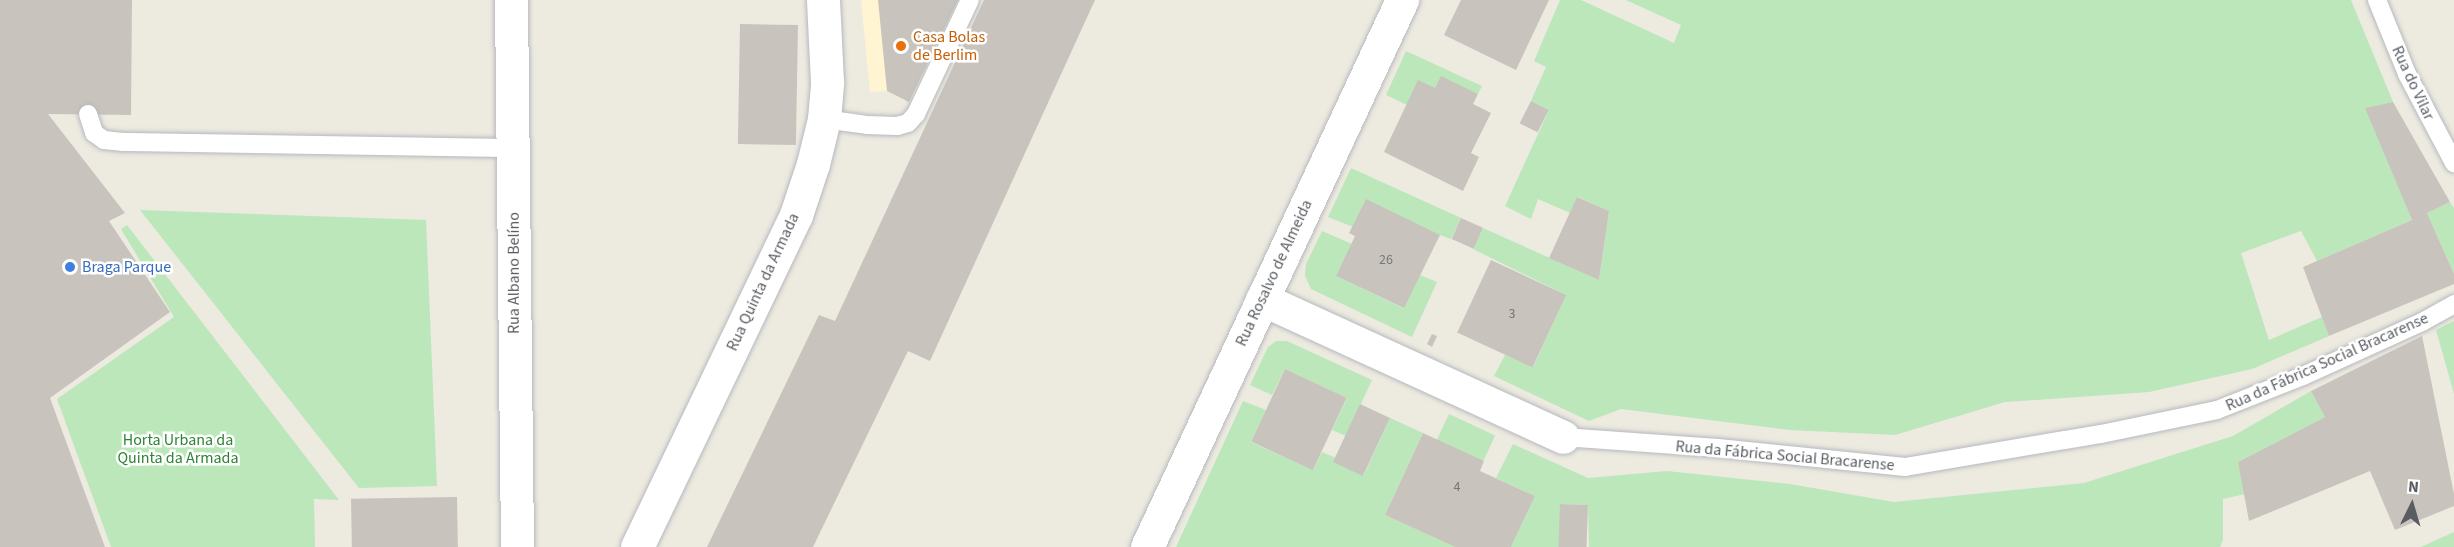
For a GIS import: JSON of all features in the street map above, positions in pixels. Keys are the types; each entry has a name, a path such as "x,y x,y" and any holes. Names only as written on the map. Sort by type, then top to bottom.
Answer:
{"street":[{"name":"Rua Albano Belíno","path":"511,0 517,547"},
{"name":"Rua Quinta da Armada","path":"636,547 796,215 813,164 824,119 827,82 823,0"},
{"name":"Rua Rosalvo de Almeida","path":"1147,547 1402,0"},
{"name":"Rua da Fábrica Social Bracarense","path":"1262,299 1563,437"}],"lane":[{"path":"824,119 897,126 908,123 916,114 970,0"},
{"name":"Rua do Vilar","path":"2377,0 2407,74 2454,163"},
{"path":"88,114 94,133 104,140 122,142 514,148"},
{"name":"Rua da Fábrica Social Bracarense","path":"1563,437 1718,448 1905,467 2101,434 2217,410 2303,376 2422,322 2454,304"}],"shaded area":[{"name":"Casa Bolas de Berlim","path":"861,0 958,0 909,102 887,91 870,92"}],"green space":[{"path":"1560,0 1581,0 1674,43 1681,25 1626,0 2351,0 2393,102 2366,108 2412,220 2317,261 2301,231 2241,253 2269,340 2322,317 2329,336 2252,369 2149,392 2005,402 1895,435 1790,430 1621,409 1589,421 1494,376 1505,355 1533,367 1566,295 1473,249 1483,228 1599,280 1609,211 1578,197 1570,213 1538,199 1531,219 1505,206 1549,110 1531,101 1546,67 1534,61"},
{"path":"1406,51 1482,86 1478,94 1435,88 1407,105 1386,95"},
{"path":"1351,168 1461,218 1451,239 1440,235 1353,227 1328,217"},
{"path":"2450,202 2454,208 2454,274 2427,213"},
{"path":"140,210 426,220 437,486 359,488"},
{"name":"Horta Urbana da Quinta da Armada","path":"127,225 339,500 314,499 315,547 111,547 57,399 174,317 121,229"},
{"path":"1322,231 1352,244 1336,276 1403,308 1420,275 1437,282 1412,337 1311,289 1305,276 1306,264"},
{"path":"2454,321 2454,394 2436,330"},
{"path":"1276,341 1287,341 1372,380 1346,436 1332,430 1347,398 1285,369 1272,395 1250,385 1268,347"},
{"path":"2311,391 2325,417 2238,462 2245,494 2223,499 2223,540 2220,547 1589,547 1588,505 1560,504 1562,547 1511,547 1535,496 1496,478 1513,444 1588,478 1667,471 1790,484 1894,502 2084,483 2233,436"},
{"path":"1243,401 1266,410 1251,442 1313,470 1322,452 1336,458 1334,462 1364,475 1390,418 1423,433 1385,515 1455,547 1176,547"},
{"path":"1449,414 1495,436 1483,462 1437,440"},
{"path":"2454,532 2454,547 2421,547"}],"building":[{"name":"Braga Parque","path":"0,0 132,0 131,115 48,114 125,213 109,221 170,312 50,398 105,547 0,547"},
{"name":"Casa Bolas de Berlim","path":"878,0 958,0 909,102 887,91"},
{"path":"984,0 1095,0 930,361 908,351 813,547 707,547 819,315 835,321"},
{"path":"1461,0 1549,0 1516,70 1444,35"},
{"path":"740,24 798,25 796,145 738,144"},
{"path":"1441,76 1478,94 1473,104 1491,113 1471,153 1479,157 1463,191 1384,152 1418,80 1435,88"},
{"path":"1531,101 1549,110 1537,132 1520,123"},
{"path":"2393,102 2450,202 2427,213 2454,274 2454,284 2329,336 2303,267 2412,220 2365,108"},
{"path":"1577,197 1609,211 1599,280 1549,258"},
{"path":"1366,199 1440,235 1404,308 1336,276 1355,236 1349,233"},
{"path":"1461,218 1483,228 1474,249 1452,239"},
{"path":"1491,260 1566,295 1532,368 1457,333"},
{"path":"1432,334 1437,336 1432,347 1427,344"},
{"path":"2422,336 2454,494 2454,506 2395,530 2370,471 2249,521 2238,462 2325,417 2311,391"},
{"path":"1285,369 1347,398 1313,470 1251,442"},
{"path":"1360,404 1390,418 1363,476 1333,462"},
{"path":"1423,433 1484,461 1480,471 1535,496 1511,547 1455,547 1385,515"},
{"path":"457,497 458,547 352,547 351,499"},
{"path":"1560,504 1588,505 1587,547 1558,547"}],"place":[{"name":"Casa Bolas de Berlim","path":"901,46"},
{"name":"Braga Parque","path":"70,267"}]}
